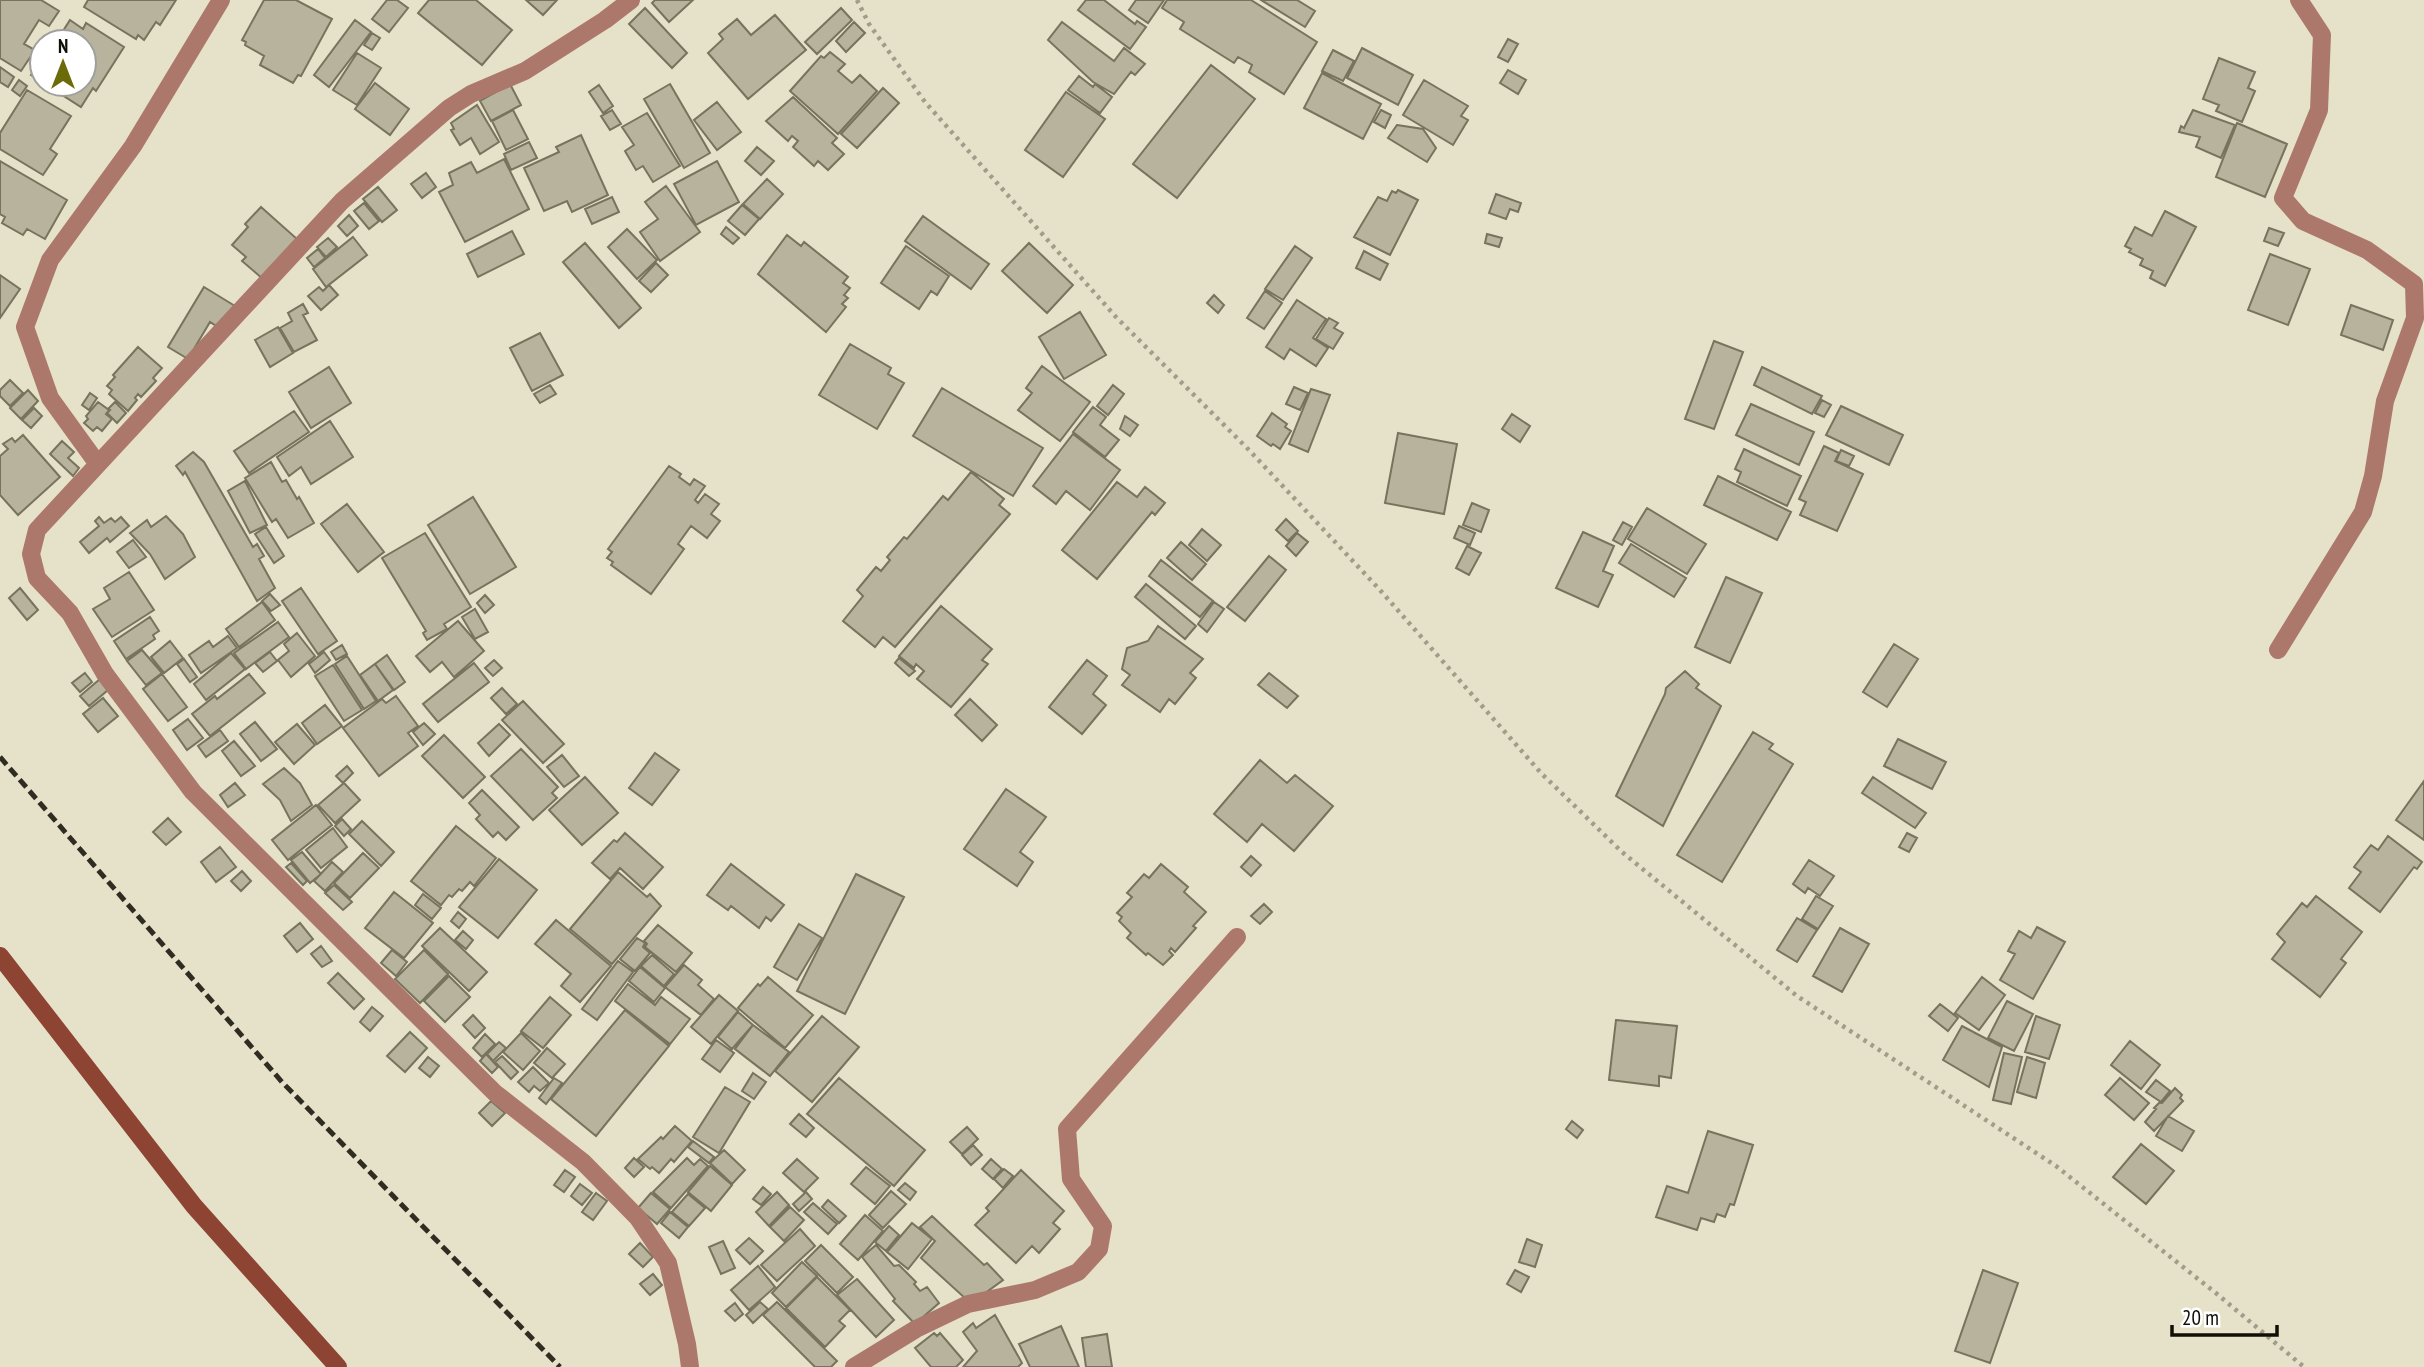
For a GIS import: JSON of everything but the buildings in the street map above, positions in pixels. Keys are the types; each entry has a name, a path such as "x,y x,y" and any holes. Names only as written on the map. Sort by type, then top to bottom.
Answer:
{"main road":[{"path":"0,956 194,1206 338,1367"}],"street":[{"path":"97,463 50,398 25,327 50,260 133,146 221,0"},
{"path":"631,0 606,20 525,71 471,94 449,108 342,201 37,530 31,554 37,578 70,613 105,674 193,792 495,1093 583,1162 638,1218 668,1263 690,1367"},
{"path":"2278,650 2363,512 2373,476 2385,401 2415,318 2414,284 2367,250 2303,221 2283,198 2319,110 2322,36 2299,0"},
{"path":"854,1367 916,1329 968,1304 1035,1290 1078,1272 1099,1249 1103,1226 1071,1180 1067,1129 1237,937"}],"path":[{"path":"857,0 869,24 925,102 1116,317 1249,450 1380,590 1541,773 1622,852 1797,996 2056,1166 2304,1367"}],"railway":[{"path":"0,757 282,1082 560,1367"}]}
